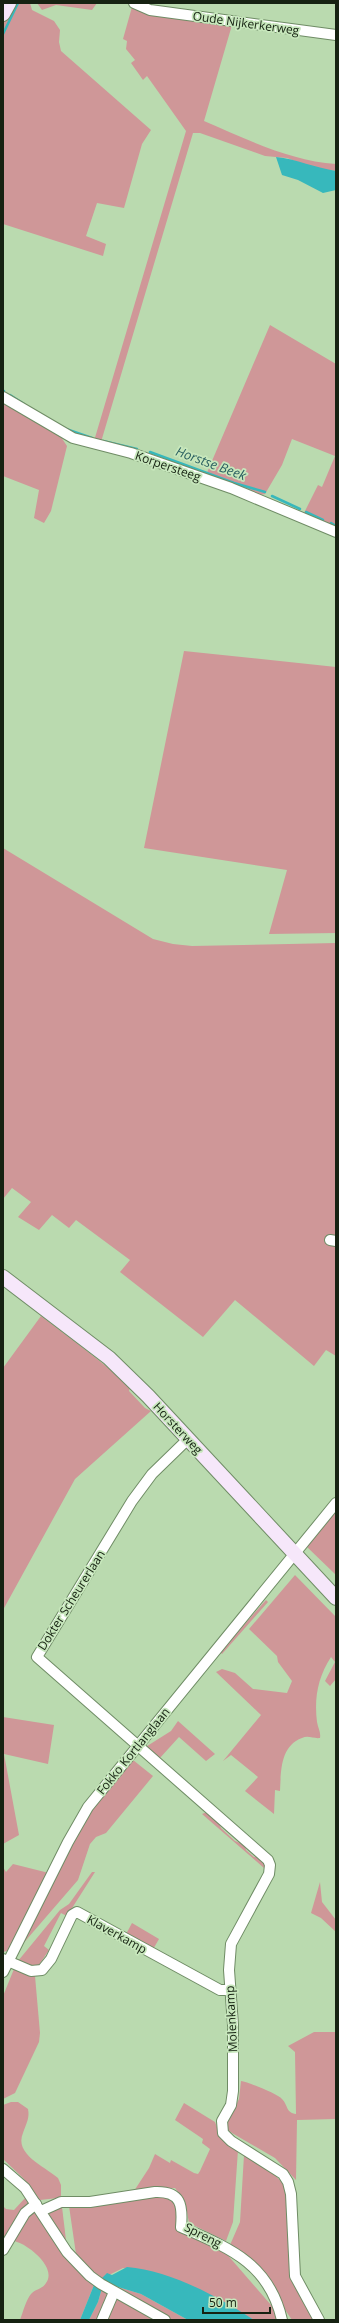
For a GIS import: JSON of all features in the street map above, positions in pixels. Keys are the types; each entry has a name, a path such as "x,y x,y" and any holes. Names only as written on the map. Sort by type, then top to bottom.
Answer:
{"main road":[{"path":"3,14 9,3"},
{"name":"Horsterweg","path":"3,1277 109,1358 295,1552 336,1598"}],"street":[{"name":"Oude Nijkerkerweg","path":"134,3 150,10 336,35"},
{"name":"Korpersteeg","path":"3,397 73,438 131,454 230,488 336,532"},
{"name":"Dokter Scheurerlaan","path":"137,1746 37,1657 132,1501 152,1474 188,1439"},
{"name":"Fokko Kortlanglaan","path":"3,1972 6,1960 85,1812 137,1746 336,1503"},
{"name":"Molenkamp","path":"137,1746 200,1798 268,1860 270,1865 269,1874 231,1944 229,1970 233,2025 233,2091 232,2105 222,2121 223,2133 230,2141 283,2174 288,2182 291,2194 295,2276 319,2320"},
{"name":"Klaverkamp","path":"6,1960 31,1971 42,1970 51,1959 72,1914 78,1912 220,1990 230,1990"},
{"path":"3,2169 25,2188 67,2252 90,2276 114,2292 165,2320"},
{"name":"Spreng","path":"38,2208 61,2202 90,2202 155,2192 174,2196 181,2206 181,2227 234,2251 252,2266 270,2287 278,2304 282,2320"},
{"path":"3,2250 25,2213 38,2208"},
{"path":"102,2320 114,2292"}],"shaded area":[{"path":"12,3 30,3 32,10 54,21 60,30 59,42 61,51 151,130 142,144 124,208 97,203 86,236 106,244 103,256 3,224 3,20"},
{"path":"37,3 97,3 92,10 56,5 42,10"},
{"path":"132,7 148,14 232,25 204,121 252,142 285,154 302,159 336,164 336,171 314,168 287,158 265,156 200,133 193,133 101,442 94,441 186,131 147,76 143,80 131,63 135,60 126,49 127,41 123,39"},
{"path":"270,325 336,364 336,530 305,515 304,513 318,485 322,487 335,456 292,439 282,465 265,494 260,495 206,475"},
{"path":"3,402 61,437 67,446 51,511 44,523 34,518 39,490 3,476"},
{"path":"184,651 336,667 336,933 269,934 287,870 144,848"},
{"path":"3,848 153,939 173,944 192,946 336,943 336,1356 326,1350 314,1366 235,1300 203,1337 120,1272 130,1260 76,1220 69,1228 52,1215 39,1230 18,1217 31,1202 12,1188 3,1199"},
{"path":"41,1316 119,1377 130,1387 129,1391 145,1408 151,1411 75,1479 3,1610 3,1368"},
{"path":"336,1509 336,1575 306,1546"},
{"path":"295,1575 336,1617 336,1679 330,1686 325,1681 335,1662 331,1657 323,1672 318,1688 316,1713 320,1738 304,1737 289,1747 283,1760 280,1791 275,1790 274,1814 245,1791 258,1777 231,1755 223,1761 261,1715 216,1672 222,1669 235,1673 253,1689 287,1693 292,1681 278,1662 277,1656 249,1629"},
{"path":"266,1600 268,1602 222,1654 220,1652"},
{"path":"3,1717 54,1725 48,1764 4,1754 19,1835 3,1844"},
{"path":"178,1721 215,1754 206,1761 179,1737 159,1759 144,1748 171,1731"},
{"path":"133,1760 153,1776 106,1833 96,1837 90,1844 78,1880 21,1946 73,1838 95,1806"},
{"path":"207,1812 235,1841 245,1845 246,1850 254,1857 257,1857 265,1865 264,1868 202,1814"},
{"path":"13,1864 49,1873 24,1924 7,1951 3,1952 3,1867 6,1872"},
{"path":"92,1872 95,1872 67,1916 61,1913 44,1946 49,1950 37,1968 18,1961 60,1910 69,1904"},
{"path":"320,1882 322,1902 336,1920 336,1932 321,1918 311,1913"},
{"path":"132,1923 159,1939 152,1951 125,1936"},
{"path":"14,1969 35,1976 40,2033 39,2042 15,2093 3,2099 3,1996"},
{"path":"314,2032 336,2032 336,2119 297,2120 296,2180 275,2158 227,2129 227,2123 239,2099 241,2081 263,2088 275,2094 284,2101 290,2112 296,2114 295,2052 288,2046"},
{"path":"11,2102 18,2102 28,2109 28,2118 21,2140 23,2147 32,2159 58,2178 61,2185 61,2196 58,2198 40,2200 23,2178 3,2159 3,2105"},
{"path":"184,2103 215,2122 221,2138 238,2150 233,2222 226,2241 189,2223 185,2201 175,2188 134,2191 149,2168 155,2154 170,2163 171,2160 194,2173 198,2174 200,2171 210,2149 202,2143 203,2139 175,2120"},
{"path":"244,2155 273,2174 287,2190 289,2262 315,2320 292,2320 273,2292 230,2245 240,2222"},
{"path":"166,2196 173,2198 180,2219 225,2252 284,2320 254,2320 185,2283 123,2268 101,2279 76,2254 69,2206"},
{"path":"26,2197 94,2285 80,2320 20,2320 29,2297 33,2292 45,2285 48,2277 48,2271 45,2264 35,2253 22,2244 3,2237 3,2206 6,2209 14,2210"},
{"path":"62,2207 66,2240 46,2214"},
{"path":"105,2283 141,2294 188,2320 173,2320"},
{"path":"102,2288 109,2293 98,2320 89,2320 98,2302"},
{"path":"115,2298 160,2320 106,2320"}],"water":[{"path":"276,157 336,171 336,190 323,193 298,180 282,175"},
{"path":"127,2267 160,2273 193,2286 225,2302 254,2320 188,2320 141,2294 105,2283 101,2279 107,2273 112,2275"},
{"path":"94,2285 102,2288 98,2302 89,2320 80,2320"}],"waterway":[{"name":"Horstse Beek","path":"3,34 18,3"},
{"name":"Horstse Beek","path":"10,395 24,404"},
{"name":"Horstse Beek","path":"66,429 92,438"},
{"name":"Horstse Beek","path":"103,441 137,449"},
{"name":"Horstse Beek","path":"150,452 234,483 265,492"},
{"name":"Horstse Beek","path":"272,496 300,509"},
{"name":"Horstse Beek","path":"306,512 323,520"},
{"name":"Horstse Beek","path":"331,523 336,526"}]}
